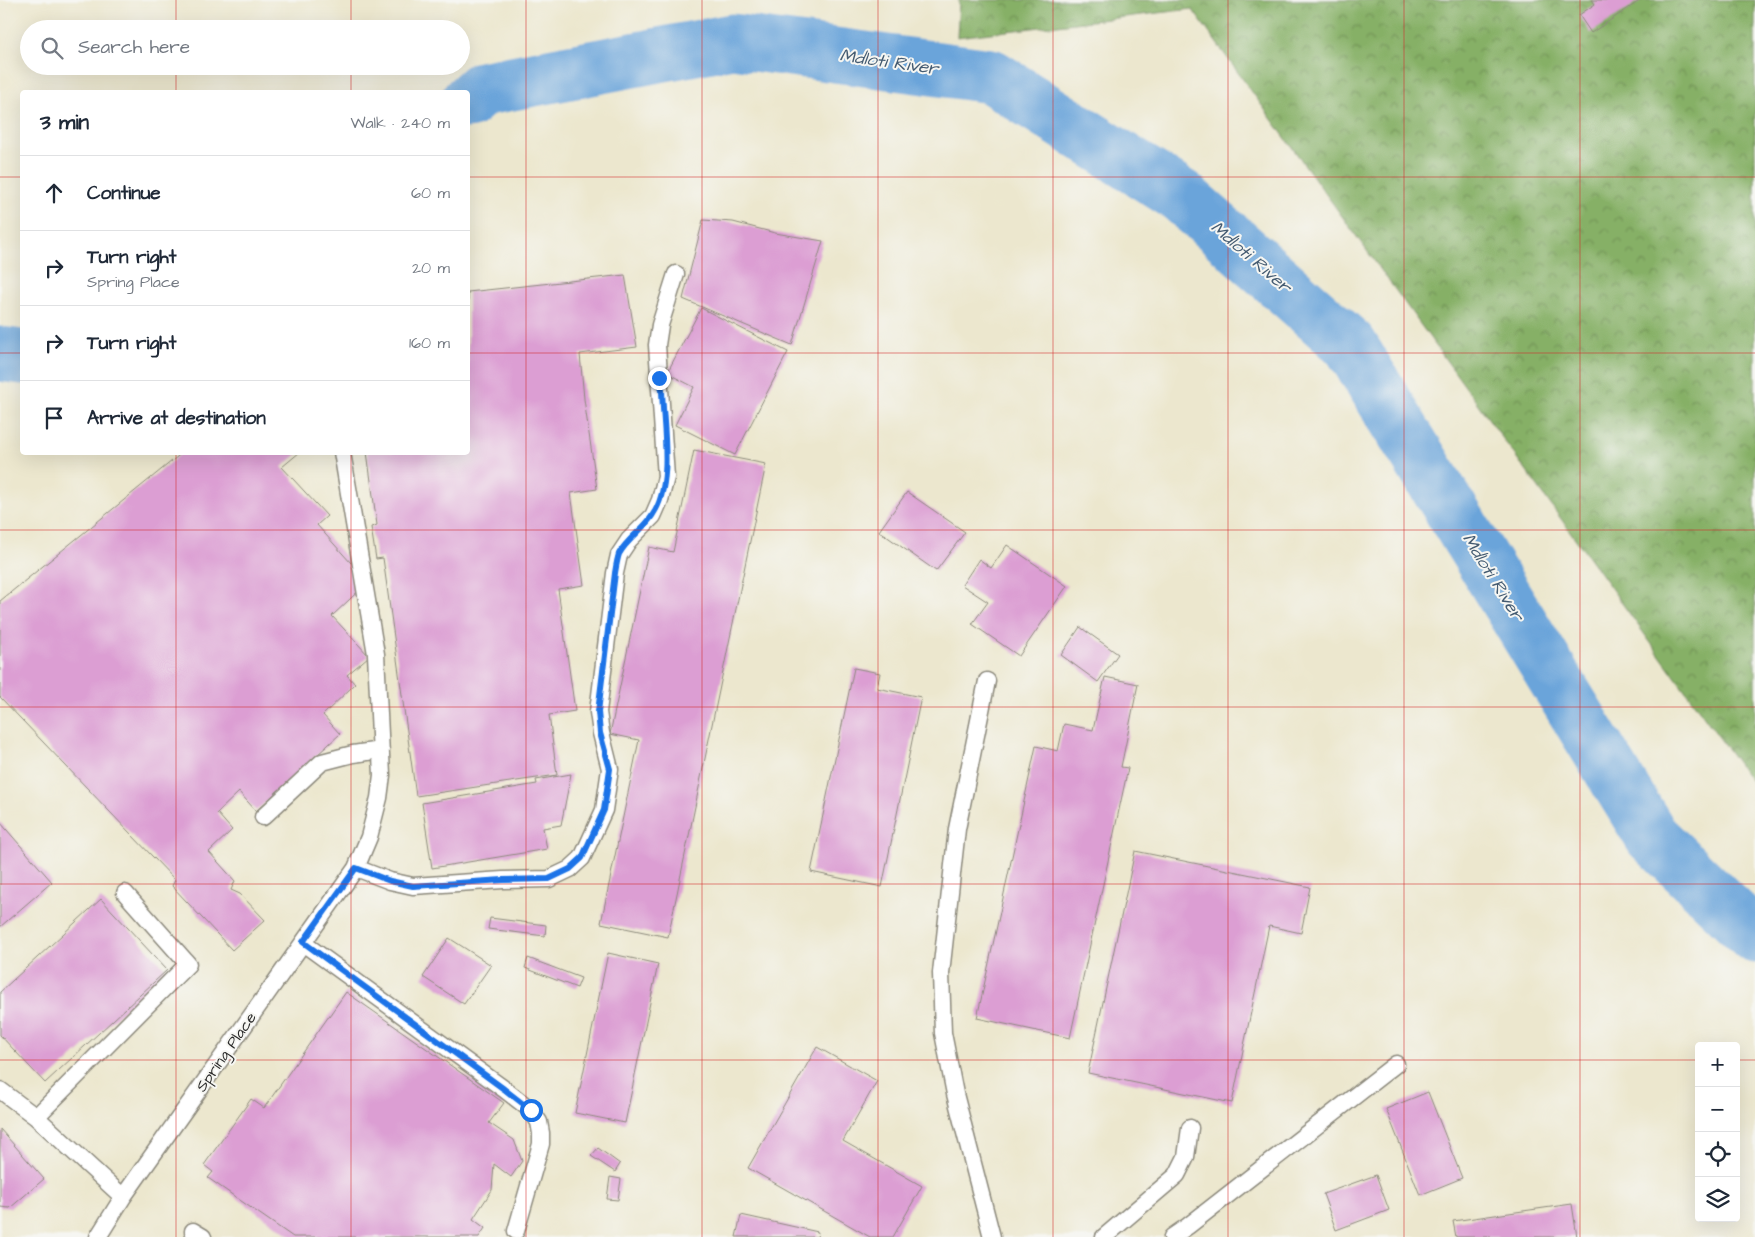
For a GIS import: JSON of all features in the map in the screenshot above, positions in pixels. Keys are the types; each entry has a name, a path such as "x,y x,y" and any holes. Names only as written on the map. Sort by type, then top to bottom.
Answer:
{"lane":[{"path":"356,868 390,881 413,886 549,879 570,869 582,858 604,810 610,769 600,733 598,712 615,573 619,555 629,540 653,516 660,500 666,477 658,345 660,325 676,274"},
{"name":"Spring Place","path":"98,1237 123,1198 356,868 369,837 379,798 382,775 376,654 343,455"},
{"path":"987,681 957,829 941,973 943,1033 955,1094 992,1237"},
{"path":"263,817 322,762 353,754 381,750"},
{"path":"36,1117 188,964 126,893"},
{"path":"303,942 531,1110 539,1122 541,1144 516,1231"},
{"path":"1172,1237 1396,1064"},
{"path":"0,1090 36,1117 123,1198"},
{"path":"1104,1237 1177,1175 1186,1156 1190,1128"}],"green space":[{"path":"959,0 1755,0 1755,787 1192,9 957,37"}],"building":[{"path":"1592,0 1641,0 1591,33 1579,15 1595,4"},
{"path":"703,220 733,222 775,233 823,241 792,345 683,299"},
{"path":"625,275 637,347 580,354 584,399 597,489 571,493 584,585 558,589 575,711 549,715 557,775 416,796 383,558 376,559 371,527 377,525 367,455 470,455 470,292"},
{"path":"701,308 788,352 735,455 675,425 694,387 667,373"},
{"path":"694,450 766,464 668,937 601,923 639,740 610,734 649,547 673,552"},
{"path":"179,455 296,455 282,467 327,516 317,525 368,582 332,616 369,656 347,675 355,684 323,715 340,734 256,811 239,792 217,813 232,830 209,852 235,881 231,890 240,894 265,920 232,950 172,886 175,880 0,697 0,601"},
{"path":"907,492 965,532 936,571 879,531"},
{"path":"1007,545 1067,586 1019,656 972,624 988,602 962,585 979,559 991,568"},
{"path":"1080,627 1118,654 1098,682 1061,655"},
{"path":"854,668 880,673 877,688 921,697 882,887 811,872"},
{"path":"1105,677 1138,684 1121,767 1128,768 1070,1038 977,1018 1036,746 1058,751 1064,724 1093,730"},
{"path":"571,774 561,825 543,828 547,849 432,868 422,803 537,784 536,780"},
{"path":"0,822 52,882 0,927"},
{"path":"1135,851 1310,887 1301,933 1269,926 1232,1103 1088,1073"},
{"path":"101,899 167,970 45,1083 0,1035 0,992"},
{"path":"490,918 546,925 545,936 488,929"},
{"path":"449,938 491,965 464,1004 423,977"},
{"path":"608,953 658,964 625,1123 575,1113"},
{"path":"528,958 581,978 577,988 525,968"},
{"path":"346,992 504,1103 489,1123 514,1140 522,1161 511,1177 494,1164 492,1190 473,1219 485,1228 479,1237 293,1237 208,1178 213,1172 204,1165 251,1099 264,1108"},
{"path":"817,1047 877,1081 843,1141 922,1186 893,1237 870,1237 748,1168"},
{"path":"1428,1092 1462,1178 1420,1195 1386,1109"},
{"path":"0,1129 44,1179 10,1208 0,1207"},
{"path":"598,1148 620,1164 615,1172 591,1156"},
{"path":"1376,1175 1389,1210 1336,1230 1323,1194"},
{"path":"610,1177 621,1179 618,1200 607,1199"},
{"path":"1572,1204 1577,1237 1456,1237 1453,1221"},
{"path":"741,1215 818,1232 817,1237 736,1237"}],"waterway":[{"name":"Mdloti River","path":"470,99 481,89 732,41 991,76 1181,196 1350,345 1652,837 1755,936"},
{"name":"Mdloti River","path":"0,354 20,357"}],"route":[{"path":"531,1110 303,942 356,868 390,881 413,886 549,879 570,869 582,858 604,810 610,769 600,733 598,712 615,573 619,555 629,540 653,516 660,500 666,477 662,390 659,378"}]}
